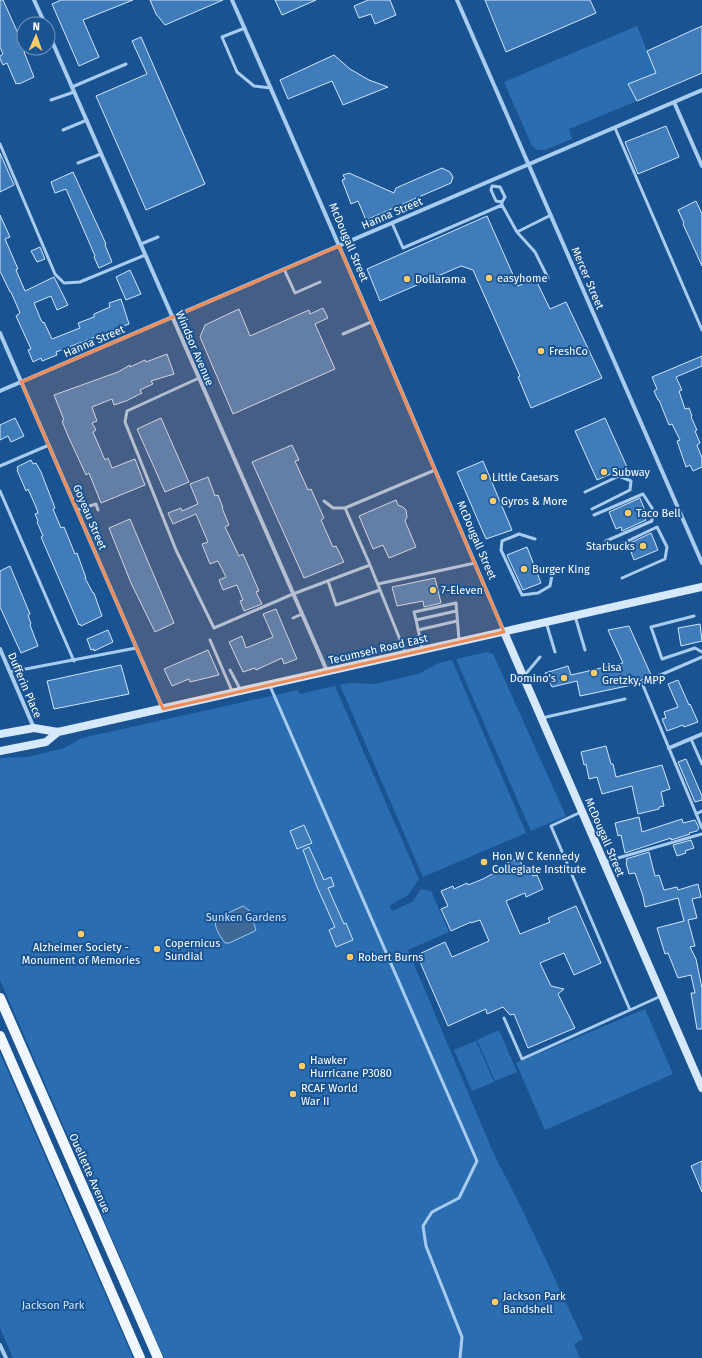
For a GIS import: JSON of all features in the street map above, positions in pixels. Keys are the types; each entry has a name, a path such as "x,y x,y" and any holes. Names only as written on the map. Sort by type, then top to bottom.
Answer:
{"main road":[{"name":"Tecumseh Road East","path":"0,734 34,728 58,732 702,587"},
{"name":"McDougall Street","path":"504,632 702,1088"},
{"name":"Tecumseh Road East","path":"0,752 46,742 58,732"},
{"name":"Ouellette Avenue","path":"0,998 158,1358"},
{"path":"0,1036 140,1358"}],"street":[{"path":"34,0 41,16"},
{"name":"McDougall Street","path":"232,0 504,632"},
{"name":"Mercer Street","path":"457,0 702,563"},
{"name":"Windsor Avenue","path":"56,50 327,671"},
{"name":"Hanna Street","path":"0,391 702,90"},
{"path":"674,102 702,166"},
{"name":"Goyeau Street","path":"0,333 163,709"},
{"name":"Dufferin Place","path":"0,649 34,728"},
{"path":"669,748 702,734"},
{"path":"0,1345 6,1358"}],"lane":[{"path":"245,28 222,37 237,72 254,86 271,88"},
{"path":"72,87 126,64"},
{"path":"50,100 74,92"},
{"path":"63,130 86,120"},
{"path":"615,128 702,330"},
{"path":"0,144 55,274 64,283 80,282 145,255"},
{"path":"78,163 101,154"},
{"path":"490,181 492,186 491,190 496,201 502,204 516,232 530,246 548,278"},
{"path":"392,223 403,248 502,204 505,197 500,187 492,186"},
{"path":"516,232 551,215"},
{"path":"141,244 158,236"},
{"path":"284,269 295,293 320,282"},
{"path":"343,334 371,322"},
{"path":"199,378 127,411 125,422 176,550 214,628 293,594 370,565"},
{"path":"0,466 49,445"},
{"path":"324,501 333,508 345,508 435,470"},
{"path":"584,492 619,476 631,481 630,490 592,509"},
{"path":"0,491 74,661"},
{"path":"594,515 643,494 652,508 652,521 606,541"},
{"path":"77,510 96,504 98,510"},
{"path":"345,508 378,584 405,654"},
{"path":"610,550 657,527 667,547 665,559 622,578"},
{"path":"535,539 519,534 502,541 501,550 522,595 538,593 550,586 552,575"},
{"path":"378,584 475,563"},
{"path":"328,581 336,605 380,590"},
{"path":"422,650 414,612 456,603 459,642"},
{"path":"416,620 456,611"},
{"path":"293,618 302,614"},
{"path":"574,616 585,650"},
{"path":"694,616 651,627 662,659 695,648 702,652"},
{"path":"418,630 457,621"},
{"path":"546,622 555,652"},
{"path":"210,640 237,692"},
{"path":"10,672 136,648"},
{"path":"524,676 540,657"},
{"path":"702,657 642,683 702,828"},
{"path":"230,670 237,692"},
{"path":"269,684 477,1161 459,1198 432,1212 423,1226 426,1246 462,1338 460,1358"},
{"path":"542,718 625,699"},
{"path":"691,739 702,764"},
{"path":"696,814 702,811"},
{"path":"583,812 550,826 630,1010"},
{"path":"604,862 702,834"},
{"path":"504,1018 522,1059 662,996"}],"highlighted area":[{"path":"339,246 504,632 163,709 21,382"}],"green space":[{"path":"637,26 656,73 628,84 637,101 569,129 572,139 545,150 538,150 532,146 504,82"},
{"path":"487,652 493,654 566,816 531,831 456,659"},
{"path":"452,660 526,833 423,877 340,685 350,683 375,684 418,674 439,663"},
{"name":"Sunken Gardens","path":"335,686 419,879 408,895 389,906 392,911 412,902 421,889 431,891 449,932 408,950 493,1152 523,1211 583,1339 574,1344 580,1358 164,1358 0,980 0,758 28,757 64,748 82,738 298,690 300,694"},
{"path":"645,1009 673,1074 545,1130 516,1063"},
{"path":"499,1030 517,1072 495,1081 477,1040"},
{"path":"476,1041 494,1082 472,1091 454,1050"},
{"name":"Jackson Park","path":"0,1053 133,1358 13,1358 0,1328"}],"shaded area":[{"path":"243,906 250,911 256,930 229,943 225,943 216,929 216,919"}],"building":[{"path":"0,0 3,0 16,29 16,56 26,56 34,77 16,84 7,63 3,65 0,59 0,56 3,54 0,47"},
{"path":"61,0 133,0 83,20 99,57 79,66 52,4"},
{"path":"150,0 223,0 165,25 156,14"},
{"path":"275,0 316,0 282,15"},
{"path":"368,0 390,0 396,15 375,24 371,14 359,18 354,6"},
{"path":"485,0 590,0 596,13 506,52"},
{"path":"702,26 702,73 637,101 628,84 656,73 647,51"},
{"path":"141,37 205,184 146,210 96,96 147,74 132,41"},
{"path":"334,55 350,69 369,80 388,87 343,105 332,81 288,99 280,80"},
{"path":"666,126 679,157 638,174 625,142"},
{"path":"0,153 14,185 0,192"},
{"path":"442,168 450,172 453,177 451,183 366,220 358,201 351,204 342,180 345,179 343,175 349,173 394,193 396,188"},
{"path":"73,172 106,244 105,245 112,262 99,268 66,189 55,193 51,182"},
{"path":"696,201 702,214 702,266 678,210"},
{"path":"0,215 10,237 5,239 18,269 16,270 25,291 54,277 68,305 57,310 51,296 34,303 41,320 43,323 44,322 52,339 80,328 78,323 94,317 94,314 110,307 109,303 121,299 129,324 56,352 57,355 42,361 41,358 33,362 28,350 31,349 16,316 20,313 0,271"},
{"path":"487,216 518,286 535,278 550,309 566,302 602,378 531,408 518,377 520,376 473,270 461,266 380,301 367,269"},
{"path":"40,247 45,259 37,262 31,251"},
{"path":"130,270 141,294 126,300 116,277"},
{"path":"323,308 328,318 315,324 335,369 233,414 200,337 205,325 239,309 250,336 309,310 310,314"},
{"path":"167,354 174,374 151,381 153,384 140,390 142,393 126,401 114,405 112,399 92,407 97,421 92,423 96,430 93,432 105,460 108,458 112,468 135,459 145,485 101,503 89,473 86,475 68,436 62,421 64,420 54,395 118,372 130,365 130,367 145,360 146,362"},
{"path":"702,356 702,366 676,377 682,390 679,391 685,409 689,408 700,443 697,445 702,458 702,467 693,471 690,465 686,467 677,441 680,440 672,424 669,425 654,391 657,389 652,377"},
{"path":"15,418 24,436 11,442 8,436 0,440 0,425"},
{"path":"161,418 189,482 165,492 137,429"},
{"path":"605,418 627,467 597,480 575,431"},
{"path":"292,445 299,460 295,461 308,490 311,489 324,518 321,520 333,547 336,546 344,562 304,578 252,462"},
{"path":"31,460 33,464 36,463 41,472 61,528 64,527 75,554 77,553 85,578 94,593 102,616 81,626 80,624 79,625 41,537 43,536 35,514 38,513 36,507 28,489 26,491 17,470 17,467"},
{"path":"483,461 512,530 486,539 457,472"},
{"path":"208,477 215,496 218,495 229,525 225,527 239,556 243,554 259,591 256,592 262,604 244,611 240,601 243,600 237,585 223,590 219,580 226,577 218,561 210,564 202,544 208,542 196,514 173,524 168,513 181,508 182,511 198,504 190,484"},
{"name":"Taco Bell","path":"640,498 647,516 645,517 646,520 622,531 621,527 616,529 609,512"},
{"path":"396,500 398,505 406,510 407,517 405,521 416,547 389,558 383,545 373,549 359,516"},
{"path":"130,519 174,623 155,632 131,583 109,528"},
{"name":"Starbucks","path":"651,533 658,550 634,560 628,544"},
{"name":"Burger King","path":"527,547 541,583 523,590 507,555"},
{"path":"10,566 30,614 28,615 30,625 38,646 21,653 0,607 0,571"},
{"path":"435,578 441,603 424,607 423,601 397,606 392,587"},
{"path":"276,609 297,659 284,664 282,658 256,670 255,668 243,672 229,642 242,636 246,648 273,637 263,614"},
{"path":"700,624 702,641 681,646 678,628"},
{"path":"629,626 651,675 632,685 580,696 577,681 552,687 545,673 568,666 571,675 623,663 608,630"},
{"path":"108,630 113,642 94,651 94,649 91,650 87,639"},
{"path":"208,650 219,675 190,682 189,679 172,686 164,669"},
{"path":"121,665 129,694 54,709 47,681"},
{"path":"678,680 698,722 684,727 683,725 667,731 662,719 666,718 664,712 678,707 668,684"},
{"path":"606,746 616,777 662,765 670,789 661,792 664,806 659,807 659,809 638,814 632,786 602,794 597,777 589,779 586,764 584,765 581,752"},
{"path":"686,759 702,796 702,800 695,802 678,762"},
{"path":"639,817 642,832 682,819 683,823 695,820 699,828 697,831 689,833 690,834 671,840 671,838 625,853 621,835 618,836 615,823"},
{"path":"304,825 312,843 297,849 290,831"},
{"path":"691,840 694,848 677,856 673,845"},
{"path":"309,847 324,880 331,877 334,886 328,888 353,940 336,947 329,930 335,927 317,887 303,850"},
{"path":"649,852 655,876 659,875 664,890 677,887 678,890 698,884 701,897 692,899 697,918 688,920 695,946 690,947 696,959 702,988 702,1029 697,1029 691,993 695,993 691,975 678,978 668,953 665,954 657,928 684,921 678,898 645,907 635,873 629,874 626,859"},
{"path":"519,858 525,872 531,870 533,876 537,875 543,889 526,897 525,893 506,901 520,934 550,922 548,918 576,906 601,963 574,975 564,953 540,963 551,986 564,989 558,994 575,1028 528,1048 514,1014 510,1015 503,1007 487,1014 486,1009 448,1026 417,955 445,942 452,957 489,941 480,920 471,922 451,931 441,909 448,906 441,891 453,886 454,889 467,883 468,885 483,879 508,866 507,863"},
{"path":"702,1161 702,1192 691,1166"}],"place":[{"name":"easyhome","path":"489,278"},
{"name":"Dollarama","path":"407,279"},
{"name":"FreshCo","path":"541,351"},
{"name":"Subway","path":"604,472"},
{"name":"Little Caesars","path":"484,477"},
{"name":"Gyros & More","path":"493,501"},
{"name":"Taco Bell","path":"628,513"},
{"name":"Starbucks","path":"643,546"},
{"name":"Burger King","path":"524,569"},
{"name":"7-Eleven","path":"433,590"},
{"name":"Lisa Gretzky, MPP","path":"594,673"},
{"name":"Domino's","path":"564,678"},
{"name":"Hon W C Kennedy Collegiate Institute","path":"484,862"},
{"name":"Alzheimer Society - Monument of Memories","path":"81,934"},
{"name":"Copernicus Sundial","path":"157,949"},
{"name":"Robert Burns","path":"350,957"},
{"name":"Hawker Hurricane P3080","path":"302,1066"},
{"name":"RCAF World War II","path":"293,1094"},
{"name":"Jackson Park Bandshell","path":"495,1302"}]}
